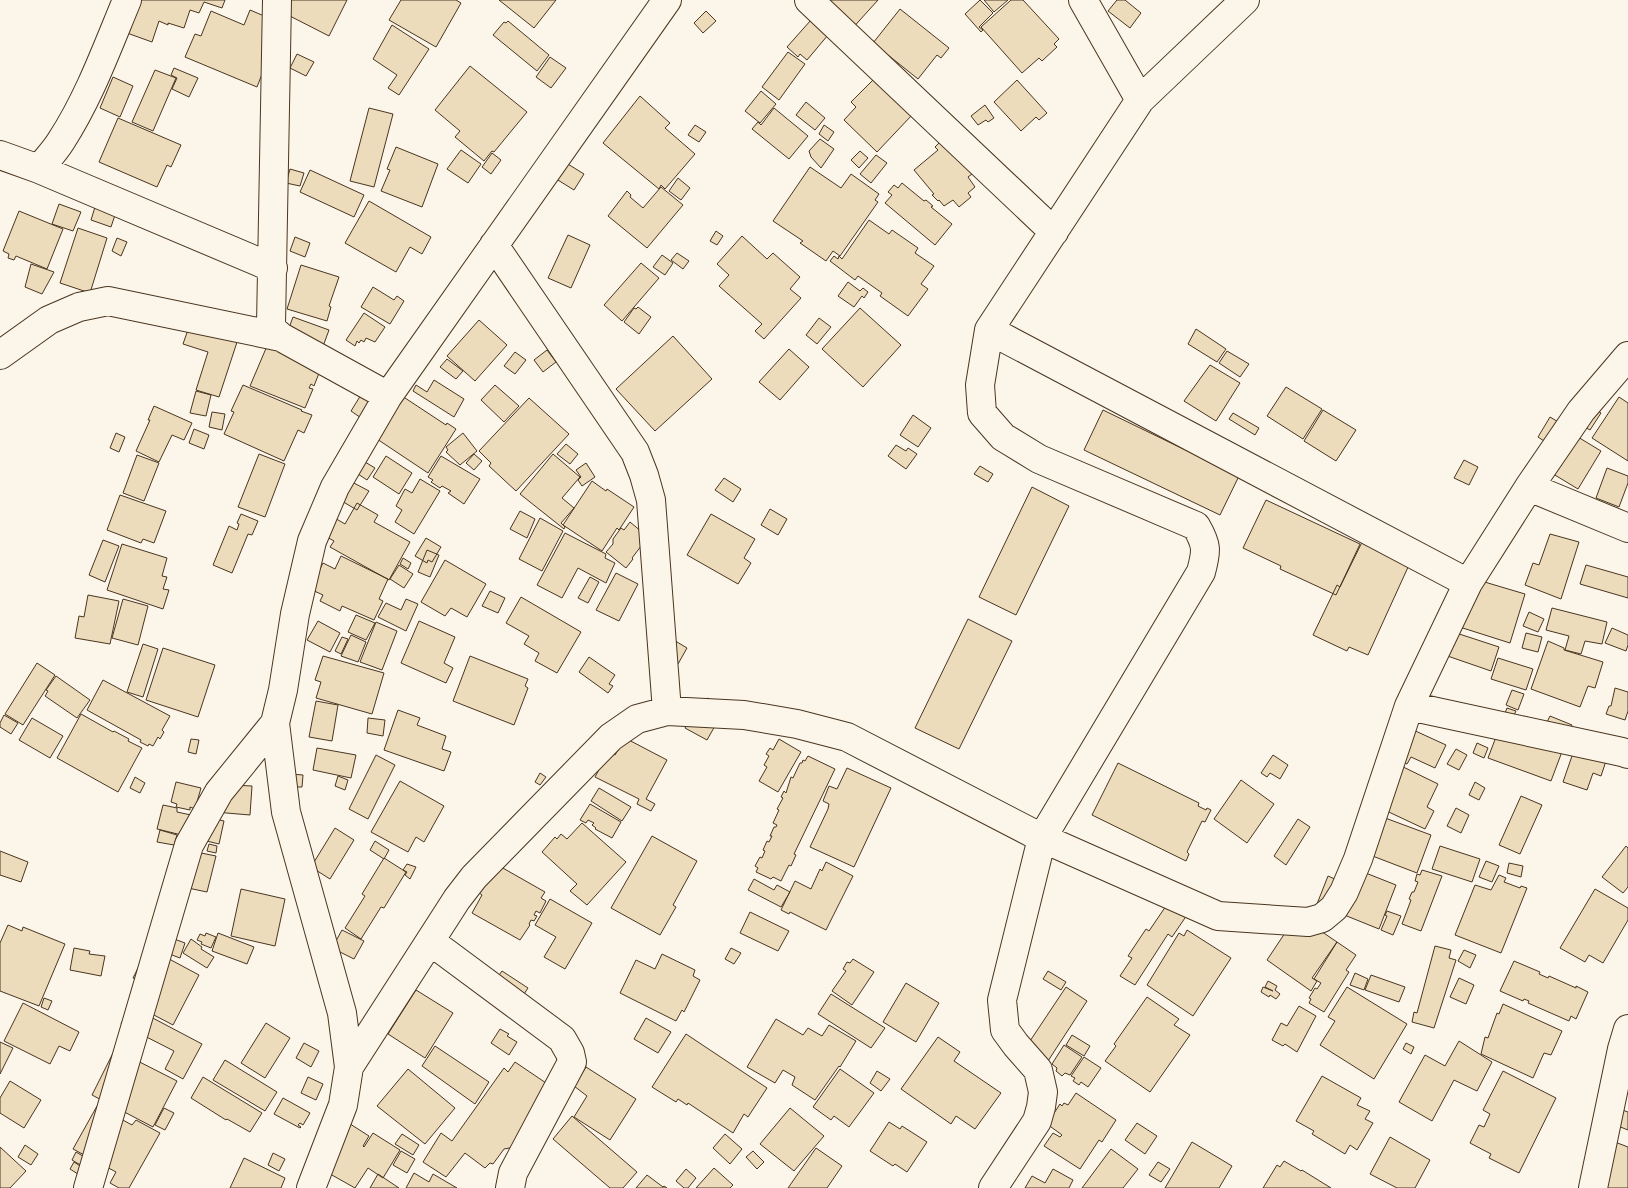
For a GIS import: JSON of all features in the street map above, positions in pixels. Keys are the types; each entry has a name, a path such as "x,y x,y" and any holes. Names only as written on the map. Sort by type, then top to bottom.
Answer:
{"street":[{"path":"39,169 60,143 73,119 96,74 127,0"},
{"path":"277,0 271,325 274,331 281,337 388,396"},
{"path":"311,1188 343,1105 349,1067 342,1013 286,812 275,723 283,690 295,614 312,541 335,487 388,396 667,0"},
{"path":"809,0 1054,232"},
{"path":"1083,0 1140,100"},
{"path":"992,1188 1037,1121 1041,1107 1042,1092 1038,1070 1016,1045 1006,1030 1002,1000 1042,838 1201,572 1206,554 1205,542 1196,526 1039,459 1003,436 982,412 980,385 989,330 1140,100 1245,0"},
{"path":"0,155 39,169 273,268"},
{"path":"494,244 635,452 644,475 651,500 667,711"},
{"path":"0,355 49,320 79,306 108,301 281,337"},
{"path":"989,330 1468,584"},
{"path":"349,1067 457,899 474,877 611,737 637,719 667,711 744,715 798,724 847,737 1042,838 1218,916 1308,922 1322,918 1334,908 1344,892 1358,859 1409,706 1468,584 1529,487 1581,411 1628,356"},
{"path":"1529,487 1628,528"},
{"path":"1409,706 1628,754"},
{"path":"88,1188 189,845 219,792 275,723"},
{"path":"430,941 562,1039 570,1053 572,1062 513,1173 510,1188"},
{"path":"1593,1188 1622,1073 1628,1029"}],"building":[{"path":"140,0 225,0 222,8 204,2 199,13 190,10 184,28 159,21 152,42 127,33"},
{"path":"291,0 347,0 329,36 284,13"},
{"path":"401,0 456,0 461,3 436,47 389,20"},
{"path":"499,0 556,0 534,28"},
{"path":"831,0 878,0 850,31 824,8"},
{"path":"980,0 993,13 979,27 983,30 981,32 965,14"},
{"path":"984,0 1008,0 994,12"},
{"path":"1011,0 1023,0 1059,39 1054,44 1057,47 1042,61 1039,58 1022,73 981,27"},
{"path":"1117,0 1125,0 1141,13 1130,28 1108,11"},
{"path":"900,9 949,48 941,58 937,55 918,79 873,43"},
{"path":"250,10 281,25 257,87 185,57 195,34 201,36 211,11 244,25"},
{"path":"706,11 716,21 703,33 694,23"},
{"path":"811,20 828,35 807,60 800,54 798,57 787,47"},
{"path":"508,21 549,55 537,71 493,35 504,22"},
{"path":"392,25 429,49 399,95 388,88 397,75 373,59"},
{"path":"788,52 805,64 779,100 762,87"},
{"path":"297,54 314,62 306,76 290,68"},
{"path":"550,57 566,68 551,88 536,77"},
{"path":"470,66 527,112 494,152 492,151 484,161 455,137 460,131 435,110"},
{"path":"174,68 198,78 189,97 172,89 177,78 171,75"},
{"path":"155,70 176,78 153,131 132,122"},
{"path":"113,77 133,86 120,117 100,108"},
{"path":"875,78 912,115 877,152 844,120 856,107 851,102"},
{"path":"1017,80 1047,113 1039,120 1036,117 1021,131 994,102"},
{"path":"761,91 776,104 760,123 745,111"},
{"path":"640,96 670,123 665,128 695,154 665,189 661,185 659,189 603,143"},
{"path":"806,102 825,118 815,130 796,115"},
{"path":"985,105 994,118 978,125 971,116"},
{"path":"369,108 393,114 374,187 350,181"},
{"path":"774,108 808,136 789,159 752,129 758,122 761,125"},
{"path":"118,118 181,145 171,167 167,165 157,187 99,162"},
{"path":"695,125 706,132 699,142 688,135"},
{"path":"824,125 834,132 828,141 819,134"},
{"path":"820,139 834,149 821,168 811,157 809,151"},
{"path":"943,139 972,174 968,177 975,187 968,193 971,197 959,207 953,200 944,206 932,195 934,194 914,170 938,150 935,147"},
{"path":"396,147 438,164 422,207 381,191 390,170 387,169"},
{"path":"461,150 481,164 468,183 447,169"},
{"path":"860,151 868,158 859,168 851,160"},
{"path":"492,153 501,160 491,174 482,167"},
{"path":"876,155 887,163 871,183 860,174"},
{"path":"563,161 584,174 574,190 553,177"},
{"path":"810,167 841,188 851,174 879,194 875,200 878,202 840,256 833,251 826,261 800,243 803,241 773,221"},
{"path":"290,169 304,173 300,186 286,183"},
{"path":"310,170 364,195 354,217 300,192"},
{"path":"678,178 690,188 681,200 669,191"},
{"path":"902,183 924,201 926,200 933,206 931,207 952,224 935,245 885,203 892,195 888,192 894,185 898,188"},
{"path":"661,187 683,205 647,248 608,216 627,191 631,195 630,197 643,208"},
{"path":"369,201 431,237 422,254 410,247 396,272 345,243"},
{"path":"59,204 81,212 73,231 52,224"},
{"path":"95,207 115,215 111,227 91,220"},
{"path":"19,211 63,229 47,269 16,256 14,260 8,258 9,254 3,251"},
{"path":"869,220 889,234 892,230 918,248 915,253 934,266 921,284 928,289 908,316 880,296 882,293 858,276 855,280 830,261 834,256 838,259 839,256 842,259"},
{"path":"78,228 107,238 90,293 60,283"},
{"path":"716,231 723,236 717,245 710,241"},
{"path":"568,235 590,245 571,288 548,278"},
{"path":"742,236 767,259 773,253 800,277 790,289 801,298 764,339 755,331 762,324 719,286 729,275 717,264"},
{"path":"295,237 310,243 305,257 290,251"},
{"path":"117,238 127,242 121,256 112,251"},
{"path":"677,253 689,261 683,269 671,260"},
{"path":"662,255 673,263 665,275 653,267"},
{"path":"641,263 659,278 622,321 604,305"},
{"path":"31,264 54,272 42,294 25,287"},
{"path":"301,265 339,277 329,306 331,307 327,321 287,309"},
{"path":"848,282 860,291 863,288 868,292 864,298 862,296 854,307 838,296"},
{"path":"373,287 394,300 397,296 404,301 390,324 361,307"},
{"path":"638,307 651,317 639,334 624,322 634,308"},
{"path":"860,308 901,345 863,387 822,349"},
{"path":"364,313 385,327 375,342 366,338 364,342 361,340 359,343 357,341 355,346 346,340"},
{"path":"293,317 329,330 322,349 286,336"},
{"path":"819,318 831,327 817,344 806,335"},
{"path":"479,320 507,345 475,381 447,356"},
{"path":"191,321 239,336 219,397 196,390 208,352 183,344"},
{"path":"1196,329 1226,349 1217,362 1188,344"},
{"path":"673,336 712,379 655,431 616,389"},
{"path":"267,346 321,368 314,386 311,384 309,388 313,389 305,408 250,386"},
{"path":"789,349 809,367 780,400 759,382"},
{"path":"547,350 556,362 543,372 534,360"},
{"path":"1227,351 1249,364 1240,377 1219,363"},
{"path":"515,352 526,360 515,374 504,366"},
{"path":"447,359 463,371 456,379 440,367"},
{"path":"1210,365 1240,383 1216,421 1184,401"},
{"path":"434,380 464,399 454,417 413,391 416,385 427,392"},
{"path":"243,385 312,415 304,433 298,430 284,461 224,434 234,412 231,411"},
{"path":"495,385 519,406 504,422 481,400"},
{"path":"1286,387 1322,409 1303,439 1267,416"},
{"path":"364,390 378,399 364,420 351,411"},
{"path":"196,391 211,395 206,416 190,413"},
{"path":"399,394 446,425 447,423 456,429 428,473 374,437"},
{"path":"1619,397 1628,403 1628,461 1592,438"},
{"path":"529,398 569,434 516,491 489,466 491,463 479,451"},
{"path":"1584,402 1601,413 1590,430 1583,426"},
{"path":"154,406 192,423 184,440 172,435 159,462 136,451"},
{"path":"1103,410 1239,476 1220,515 1084,450"},
{"path":"1323,410 1356,430 1336,461 1304,441"},
{"path":"212,412 225,414 222,430 209,427"},
{"path":"1233,413 1259,428 1255,435 1229,419"},
{"path":"913,415 931,428 918,447 900,435"},
{"path":"1550,417 1570,429 1568,431 1601,451 1578,489 1535,463 1547,443 1538,437"},
{"path":"194,429 209,435 204,449 189,443"},
{"path":"116,433 125,437 119,452 110,448"},
{"path":"463,433 477,451 460,465 446,452 448,450 446,447"},
{"path":"566,444 578,454 570,464 557,454"},
{"path":"896,445 906,451 908,448 917,454 906,469 888,456"},
{"path":"259,454 285,464 265,517 238,507"},
{"path":"474,454 482,461 474,470 466,463"},
{"path":"553,454 580,477 562,498 574,508 561,523 565,527 564,529 520,494"},
{"path":"137,455 159,463 144,501 123,493"},
{"path":"386,456 412,473 399,494 373,477"},
{"path":"441,456 480,479 464,504 448,493 451,491 442,486 440,488 431,482 433,480 428,477"},
{"path":"360,459 375,468 367,480 352,470"},
{"path":"1464,460 1478,467 1469,485 1454,478"},
{"path":"586,463 595,477 582,486 578,480 581,477 576,470"},
{"path":"980,466 993,474 988,482 974,474"},
{"path":"1607,468 1628,476 1628,483 1619,507 1596,498"},
{"path":"724,478 741,489 733,502 715,490"},
{"path":"420,479 440,491 414,534 395,522 402,510 396,506 405,489 412,493"},
{"path":"592,481 634,507 602,551 563,525"},
{"path":"352,482 369,491 357,510 340,500"},
{"path":"1032,487 1069,506 1016,615 979,597"},
{"path":"120,495 166,511 154,543 143,539 141,543 107,530"},
{"path":"1266,500 1360,544 1336,595 1280,569 1281,566 1243,548"},
{"path":"357,503 378,515 374,522 410,542 389,580 330,547 334,541 323,535 333,517 345,524"},
{"path":"770,509 787,519 778,535 761,525"},
{"path":"520,511 535,519 527,538 510,529"},
{"path":"241,514 258,521 252,535 248,534 232,573 213,565 229,526 237,530 239,524 237,523"},
{"path":"711,514 755,539 744,558 751,563 738,584 687,555"},
{"path":"540,518 563,531 542,571 519,559"},
{"path":"630,522 648,537 626,568 606,552 613,544 613,539 621,528 624,530"},
{"path":"1367,532 1414,554 1368,655 1349,647 1347,651 1313,635 1337,585 1340,587"},
{"path":"565,533 606,554 605,558 615,563 606,583 578,568 562,598 537,585"},
{"path":"1550,534 1579,542 1561,599 1525,585 1533,563 1539,565"},
{"path":"426,538 441,547 432,562 428,560 427,563 415,556"},
{"path":"103,540 119,546 105,582 89,575"},
{"path":"122,544 167,558 162,576 167,577 163,589 169,590 163,609 107,590"},
{"path":"427,550 439,555 430,577 418,572"},
{"path":"341,556 388,579 379,599 383,601 374,620 342,606 340,611 320,601 323,595 310,589 323,563 335,569"},
{"path":"403,558 411,563 408,569 400,564"},
{"path":"445,560 486,584 467,617 451,608 445,616 421,602"},
{"path":"399,565 413,574 404,588 390,579"},
{"path":"1586,565 1628,577 1628,598 1580,584"},
{"path":"616,573 638,584 619,621 596,610"},
{"path":"1461,575 1525,594 1510,643 1447,623"},
{"path":"590,577 599,582 588,603 578,598"},
{"path":"490,591 505,598 498,613 482,606"},
{"path":"88,595 119,601 110,644 75,638 79,616 84,617"},
{"path":"521,597 581,632 557,673 535,661 539,653 524,644 529,636 506,623"},
{"path":"123,599 148,606 138,645 112,638"},
{"path":"406,599 418,604 406,631 378,617 386,603 401,610"},
{"path":"1552,608 1607,622 1602,644 1585,641 1581,654 1565,650 1569,636 1546,630"},
{"path":"1529,612 1544,619 1538,632 1523,626"},
{"path":"356,615 375,623 366,640 348,632"},
{"path":"968,619 1012,641 959,749 915,728"},
{"path":"318,621 340,633 330,652 307,640"},
{"path":"419,621 455,637 444,663 453,668 446,683 401,663"},
{"path":"376,622 397,631 382,670 360,662"},
{"path":"1441,628 1499,647 1491,671 1433,651"},
{"path":"1612,628 1628,635 1626,651 1605,643"},
{"path":"1526,633 1542,637 1538,652 1522,648"},
{"path":"351,635 366,642 358,662 341,656"},
{"path":"667,636 687,648 678,664 657,653"},
{"path":"342,637 348,639 341,654 335,651"},
{"path":"1548,641 1564,648 1564,650 1603,662 1595,688 1588,686 1580,707 1531,689"},
{"path":"143,644 158,649 143,697 127,692"},
{"path":"163,648 215,665 198,717 146,700"},
{"path":"323,656 384,673 372,714 316,698 321,682 315,680"},
{"path":"470,656 528,679 525,686 528,688 514,725 453,701"},
{"path":"589,657 615,675 609,684 613,686 608,693 579,672"},
{"path":"1498,658 1533,669 1526,690 1491,679"},
{"path":"37,663 55,675 23,725 5,714"},
{"path":"56,676 90,700 77,718 45,696 48,691 46,690"},
{"path":"103,680 170,716 162,730 164,732 160,739 158,737 153,746 140,742 141,740 87,710"},
{"path":"1615,688 1628,692 1628,711 1625,720 1606,714 1609,706 1611,706"},
{"path":"1512,690 1524,694 1518,710 1506,705"},
{"path":"707,698 725,708 707,740 685,728 700,701 704,703"},
{"path":"316,701 338,705 332,741 309,737"},
{"path":"1507,708 1516,711 1514,715 1524,718 1524,716 1546,724 1550,716 1572,725 1551,781 1488,758"},
{"path":"398,710 420,718 417,725 446,736 442,749 451,752 444,771 384,750"},
{"path":"81,714 129,739 128,741 142,748 118,792 57,758"},
{"path":"4,715 18,723 11,734 0,727"},
{"path":"32,718 63,736 50,758 19,740"},
{"path":"368,718 385,720 383,736 367,733"},
{"path":"1398,723 1446,745 1435,768 1411,757 1407,764 1389,754"},
{"path":"1581,730 1607,758 1601,776 1593,773 1587,790 1563,782"},
{"path":"625,738 667,760 646,799 655,804 651,811 637,804 639,799 595,777 609,751 615,755"},
{"path":"191,739 199,740 196,754 188,752"},
{"path":"779,739 801,752 778,792 759,781 767,767 764,765 769,756 766,754 770,748 773,750"},
{"path":"1477,743 1488,748 1484,758 1473,753"},
{"path":"317,748 356,755 351,778 313,770"},
{"path":"1456,749 1467,755 1459,770 1447,764"},
{"path":"376,755 395,765 368,819 349,809"},
{"path":"1273,755 1288,765 1280,779 1270,773 1267,777 1261,773"},
{"path":"808,756 835,769 794,854 796,855 791,866 789,865 781,881 773,877 771,879 756,872 758,868 755,866 760,857 762,858 767,841 769,842 774,827 777,825 773,823 783,798 781,797 784,791 786,793 791,777 793,778 800,763 803,760 805,761"},
{"path":"1393,762 1438,784 1427,807 1434,811 1425,829 1376,806"},
{"path":"1118,763 1199,803 1198,806 1211,810 1205,822 1202,821 1187,852 1189,854 1186,861 1092,815"},
{"path":"847,768 891,788 854,867 810,847 828,809 829,804 823,801 829,786 837,789"},
{"path":"540,773 546,777 540,785 535,782"},
{"path":"290,774 303,775 302,787 289,787"},
{"path":"338,776 348,780 345,790 335,786"},
{"path":"135,777 145,783 140,793 130,788"},
{"path":"1241,780 1274,804 1247,843 1214,819"},
{"path":"400,781 444,806 424,842 416,837 408,852 371,832"},
{"path":"176,782 201,788 195,809 190,807 190,810 176,807 177,804 171,802"},
{"path":"1475,782 1485,788 1479,800 1469,795"},
{"path":"211,784 252,786 250,815 203,811"},
{"path":"599,788 631,807 622,821 591,801"},
{"path":"1521,796 1542,805 1520,854 1499,845"},
{"path":"590,804 621,822 612,838 595,829 592,825 594,823 588,820 586,823 580,820"},
{"path":"163,805 177,808 177,812 191,815 191,813 224,821 219,844 157,829"},
{"path":"1456,808 1469,815 1461,833 1447,826"},
{"path":"1377,815 1431,835 1417,873 1362,852"},
{"path":"1298,819 1310,827 1286,865 1274,856"},
{"path":"582,823 626,862 587,905 570,891 577,884 542,852 555,837 557,839 561,834 567,839"},
{"path":"335,828 354,840 330,879 311,867"},
{"path":"160,830 177,835 174,845 157,842"},
{"path":"652,836 697,861 673,905 676,907 660,935 611,908"},
{"path":"375,841 389,850 384,859 370,850"},
{"path":"209,844 217,846 216,853 207,851"},
{"path":"1440,846 1480,859 1472,882 1432,869"},
{"path":"1626,846 1628,848 1628,887 1623,893 1602,877"},
{"path":"0,851 28,862 21,882 0,875"},
{"path":"196,852 216,856 207,892 188,888"},
{"path":"384,858 406,872 384,908 381,907 361,939 345,928 365,896 362,894"},
{"path":"1486,861 1499,866 1492,882 1479,877"},
{"path":"826,862 853,876 826,930 790,912 789,914 781,910 795,881 811,889 820,869 822,871"},
{"path":"494,863 545,892 541,898 546,901 540,913 536,911 534,915 537,916 534,921 531,920 530,925 520,940 472,913 482,895 478,892"},
{"path":"1509,863 1523,866 1521,877 1507,873"},
{"path":"407,864 416,867 410,879 405,875 407,872 403,870"},
{"path":"1343,864 1396,885 1379,929 1317,904 1328,876 1337,880"},
{"path":"1422,870 1442,876 1421,931 1402,924 1411,900 1409,899 1418,882 1415,881 1417,874 1420,875"},
{"path":"1499,875 1506,878 1504,882 1520,888 1521,886 1527,888 1501,953 1455,935 1475,885 1491,890"},
{"path":"754,879 774,890 777,885 790,892 781,907 748,890"},
{"path":"241,889 285,899 275,946 231,936"},
{"path":"1595,889 1628,908 1628,920 1603,963 1589,955 1585,962 1560,948"},
{"path":"550,899 592,923 565,969 544,957 556,937 535,925"},
{"path":"1168,903 1187,915 1172,937 1168,934 1135,985 1120,976 1132,958 1128,956 1146,929 1149,931"},
{"path":"1387,911 1401,916 1393,935 1381,930 1387,916 1385,915"},
{"path":"750,912 789,931 778,951 740,933"},
{"path":"1297,915 1337,942 1312,978 1317,981 1311,991 1267,960"},
{"path":"8,925 22,931 23,927 65,944 39,1006 0,991 0,943"},
{"path":"342,930 364,941 354,959 332,948"},
{"path":"1187,930 1231,958 1193,1016 1147,985 1179,933 1184,936"},
{"path":"153,931 185,943 180,958 148,946"},
{"path":"206,933 216,937 211,948 197,940 200,934 205,936"},
{"path":"218,933 254,947 247,964 212,951"},
{"path":"191,939 202,947 201,949 214,957 207,968 183,953"},
{"path":"1337,942 1356,955 1346,970 1349,972 1324,1012 1309,1003 1311,999 1309,998 1315,988 1317,989 1321,983 1314,979"},
{"path":"1435,946 1451,950 1449,958 1456,960 1434,1028 1412,1022 1414,1012 1417,1013"},
{"path":"74,948 90,951 89,954 105,956 101,976 70,970"},
{"path":"731,948 741,953 734,964 725,959"},
{"path":"1464,950 1476,955 1470,968 1458,961"},
{"path":"158,953 199,975 173,1025 131,1003 142,982 133,978 141,962"},
{"path":"662,954 695,970 693,976 700,980 684,1012 682,1010 676,1021 620,993 636,960 655,969"},
{"path":"853,959 874,972 852,1005 832,991 846,971 843,969 847,962 850,963"},
{"path":"1514,961 1540,972 1539,974 1548,978 1549,976 1588,992 1576,1019 1571,1016 1569,1021 1528,1003 1529,1001 1524,999 1523,1001 1500,991"},
{"path":"502,971 528,988 514,1009 490,988"},
{"path":"1048,971 1066,982 1061,990 1043,979"},
{"path":"1355,973 1368,979 1364,990 1350,985"},
{"path":"1371,975 1405,987 1399,1002 1365,990"},
{"path":"1459,978 1474,985 1466,1004 1450,997"},
{"path":"1268,981 1277,986 1275,990 1280,994 1276,999 1261,992 1263,987 1273,991 1265,987"},
{"path":"906,983 939,1003 916,1042 883,1022"},
{"path":"1066,987 1087,1001 1048,1061 1026,1047"},
{"path":"1347,987 1407,1024 1374,1079 1320,1045 1335,1021 1328,1017"},
{"path":"416,990 453,1013 425,1058 388,1034"},
{"path":"831,994 885,1028 871,1048 818,1014"},
{"path":"1147,997 1179,1019 1174,1025 1190,1035 1150,1092 1105,1061 1116,1046 1114,1044"},
{"path":"44,998 52,1001 48,1010 41,1007"},
{"path":"23,1003 79,1032 70,1051 59,1046 50,1064 4,1041"},
{"path":"1503,1004 1562,1031 1551,1055 1544,1053 1533,1078 1481,1054 1485,1037 1488,1038 1497,1013 1499,1014"},
{"path":"130,1006 202,1044 183,1079 165,1069 174,1051 121,1024"},
{"path":"1299,1006 1316,1016 1297,1052 1285,1044 1283,1046 1272,1040 1281,1023 1287,1026"},
{"path":"646,1018 671,1032 658,1053 634,1039"},
{"path":"776,1019 803,1035 808,1028 822,1036 829,1025 856,1041 840,1067 815,1100 792,1085 795,1077 783,1070 775,1083 747,1067"},
{"path":"266,1023 290,1038 265,1078 241,1063"},
{"path":"500,1029 517,1042 509,1055 491,1043"},
{"path":"686,1034 767,1088 748,1117 744,1114 733,1133 688,1103 687,1105 678,1099 676,1102 652,1087"},
{"path":"1072,1035 1090,1046 1084,1056 1066,1045"},
{"path":"938,1037 960,1052 954,1061 1001,1093 975,1129 956,1116 951,1124 901,1089"},
{"path":"1459,1041 1492,1062 1477,1091 1454,1080 1432,1121 1399,1102 1425,1055 1445,1066"},
{"path":"0,1042 13,1048 0,1074"},
{"path":"304,1043 319,1051 311,1067 296,1058"},
{"path":"1406,1043 1414,1047 1411,1054 1403,1049"},
{"path":"1064,1045 1082,1057 1070,1075 1065,1073 1062,1076 1052,1064"},
{"path":"435,1046 489,1082 475,1104 422,1066"},
{"path":"120,1052 177,1081 153,1127 92,1095 113,1053 118,1056"},
{"path":"1084,1057 1101,1068 1088,1087 1081,1082 1079,1085 1073,1081 1075,1078 1071,1076"},
{"path":"225,1060 277,1092 265,1111 213,1080"},
{"path":"515,1062 546,1083 540,1099 515,1147 504,1149 493,1164 490,1163 485,1168 465,1153 446,1177 423,1162 441,1133 452,1141 504,1068 508,1072"},
{"path":"586,1067 636,1099 610,1140 574,1117 587,1096 574,1086"},
{"path":"408,1069 455,1108 425,1144 377,1106"},
{"path":"840,1069 874,1093 849,1127 834,1116 831,1120 813,1107"},
{"path":"877,1071 890,1079 881,1091 870,1083"},
{"path":"1503,1071 1556,1098 1519,1173 1489,1158 1491,1154 1470,1143 1479,1125 1484,1127 1490,1114 1483,1110"},
{"path":"1322,1076 1361,1098 1357,1105 1370,1111 1365,1119 1373,1123 1357,1150 1350,1145 1345,1154 1312,1134 1314,1131 1296,1121"},
{"path":"203,1077 262,1113 250,1132 226,1120 191,1098"},
{"path":"308,1077 323,1084 316,1100 301,1093"},
{"path":"10,1081 41,1100 24,1128 0,1113 0,1098"},
{"path":"1076,1093 1116,1120 1102,1142 1099,1140 1080,1169 1044,1146 1053,1133 1060,1137 1062,1135 1047,1124 1060,1104 1062,1106 1064,1103 1068,1105"},
{"path":"283,1098 310,1113 303,1125 300,1123 298,1125 300,1128 274,1114"},
{"path":"97,1106 132,1125 136,1120 160,1133 129,1188 119,1188 110,1183 116,1172 73,1149"},
{"path":"1614,1107 1628,1112 1628,1130 1608,1122"},
{"path":"164,1108 174,1113 165,1130 155,1125"},
{"path":"790,1108 824,1136 794,1171 760,1144"},
{"path":"572,1116 637,1172 623,1188 610,1188 553,1139"},
{"path":"347,1122 369,1136 364,1147 373,1133 400,1150 383,1178 368,1168 355,1188 323,1170"},
{"path":"889,1122 900,1129 902,1126 927,1142 907,1172 895,1164 893,1166 870,1151"},
{"path":"1137,1123 1157,1136 1145,1154 1125,1140"},
{"path":"402,1134 419,1145 413,1155 395,1144"},
{"path":"725,1134 742,1149 730,1164 713,1148"},
{"path":"1599,1136 1628,1147 1628,1188 1579,1188"},
{"path":"1390,1137 1430,1160 1415,1188 1397,1188 1370,1174"},
{"path":"1192,1142 1232,1166 1219,1188 1165,1188"},
{"path":"25,1145 38,1154 31,1165 18,1157"},
{"path":"0,1147 26,1171 10,1188 0,1188"},
{"path":"816,1148 842,1166 827,1188 788,1188"},
{"path":"1111,1149 1138,1169 1123,1188 1082,1188"},
{"path":"401,1151 415,1159 407,1173 393,1165"},
{"path":"753,1151 764,1162 757,1169 746,1157"},
{"path":"76,1152 93,1162 89,1170 72,1160"},
{"path":"273,1153 285,1159 279,1171 268,1165"},
{"path":"244,1158 285,1178 281,1188 230,1188"},
{"path":"1284,1161 1331,1188 1263,1188 1277,1165 1280,1167"},
{"path":"74,1162 85,1169 81,1176 70,1169"},
{"path":"1158,1162 1170,1169 1161,1182 1149,1175"},
{"path":"714,1168 733,1185 730,1188 696,1188"},
{"path":"686,1169 696,1178 688,1188 684,1188 676,1181"},
{"path":"1053,1169 1073,1180 1069,1188 1025,1188 1032,1176 1045,1183"},
{"path":"414,1173 429,1182 433,1174 457,1188 406,1188"},
{"path":"378,1174 399,1188 370,1188"},
{"path":"647,1175 663,1187 667,1188 636,1188"}]}
